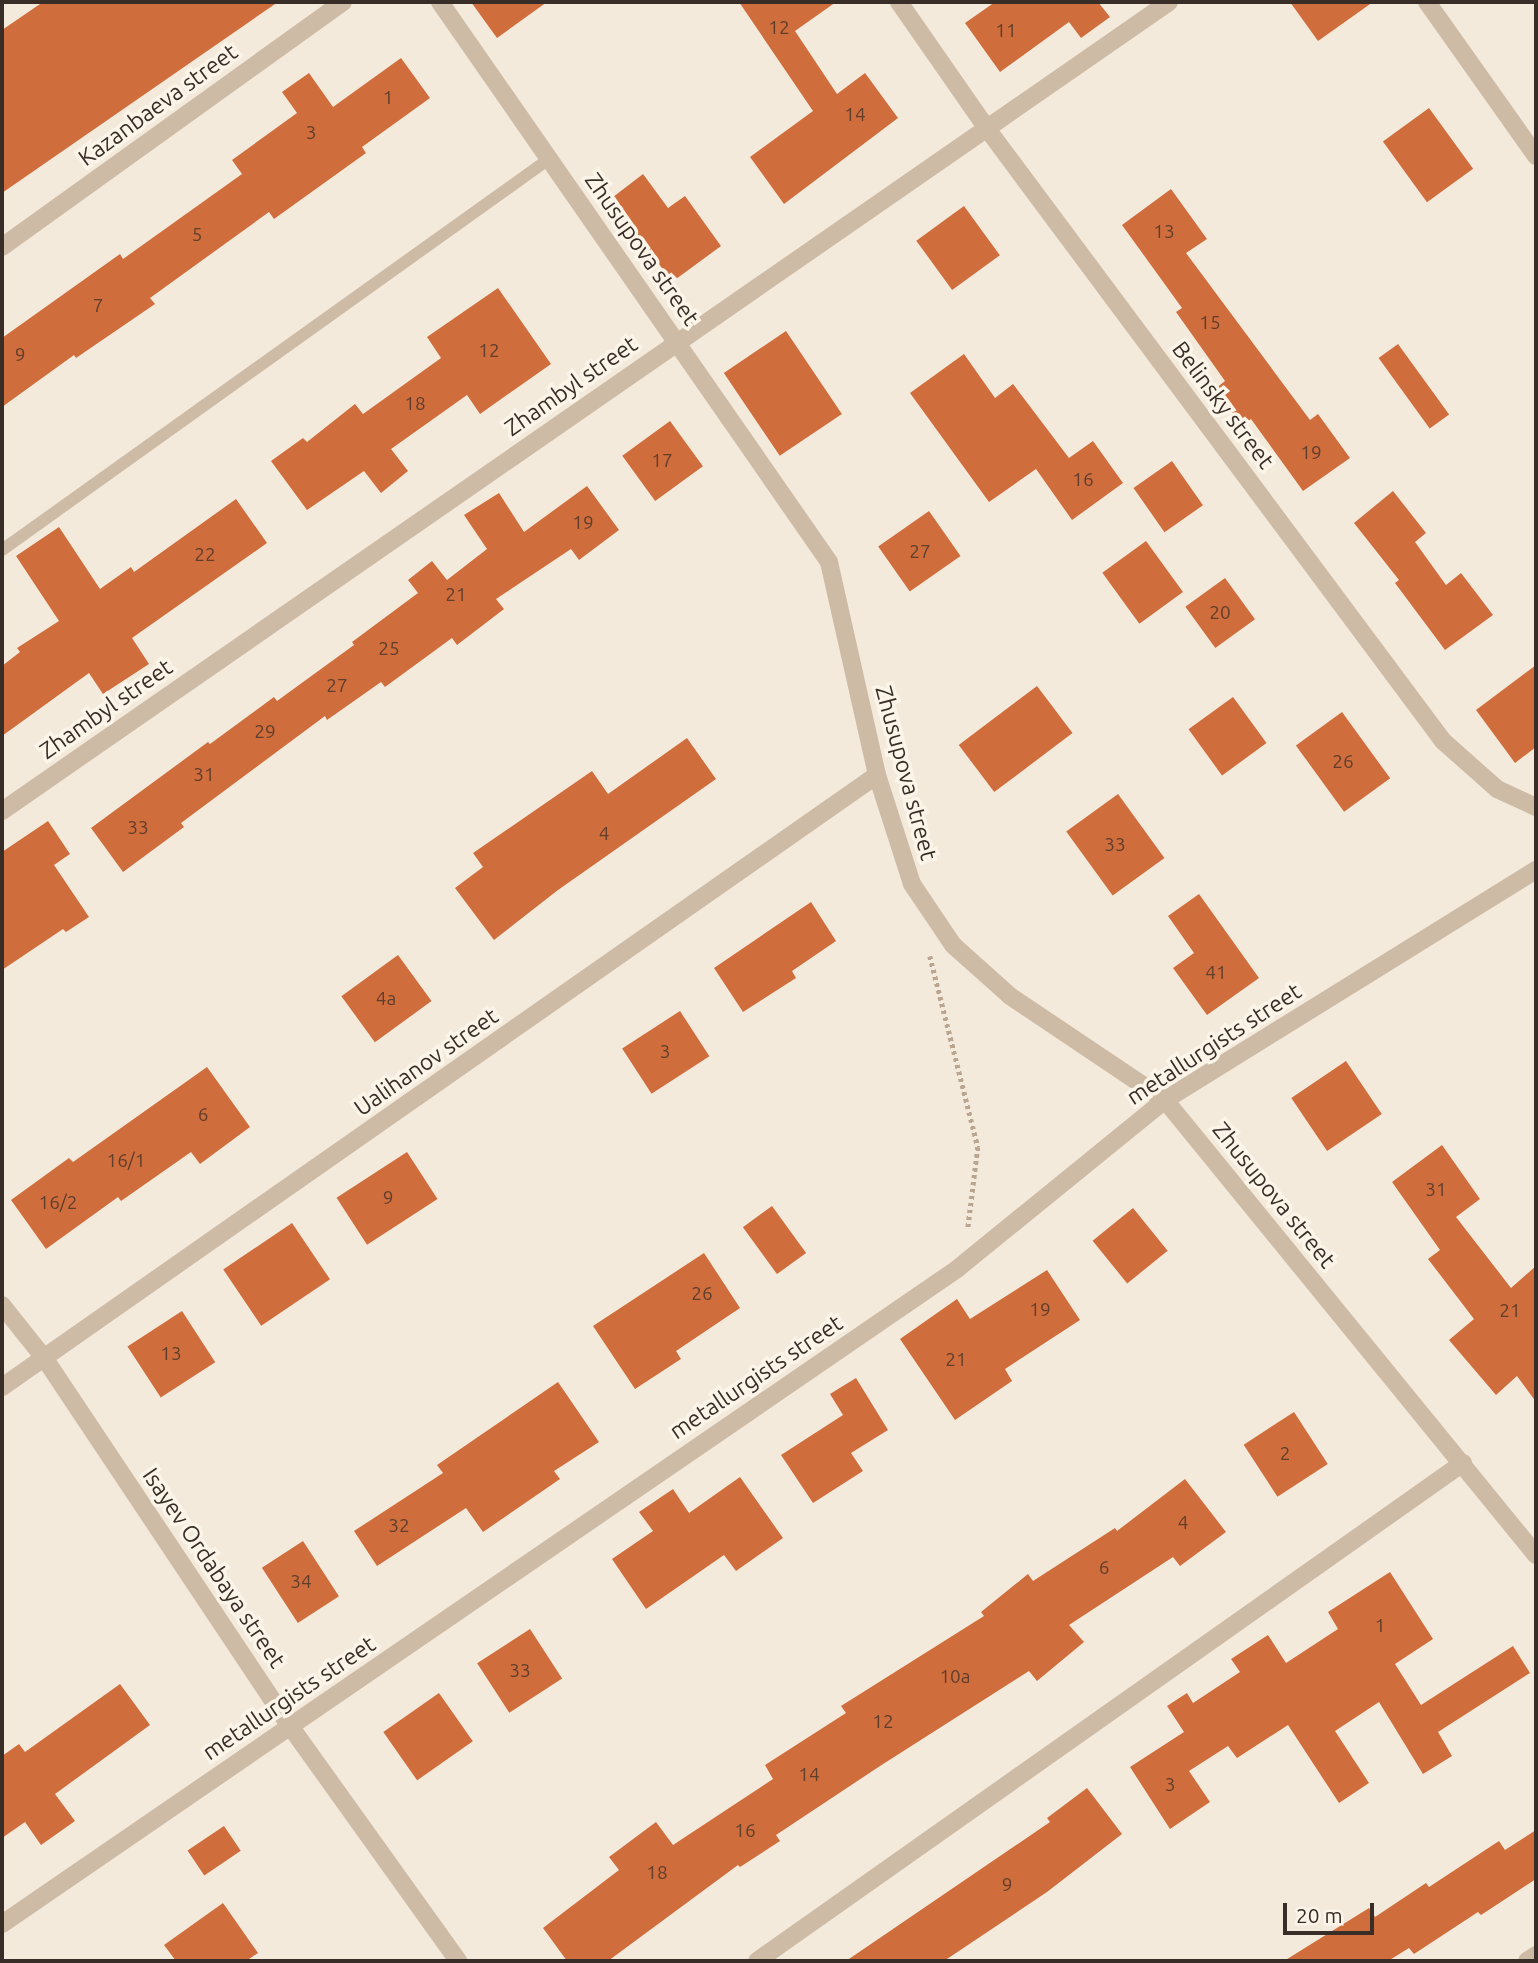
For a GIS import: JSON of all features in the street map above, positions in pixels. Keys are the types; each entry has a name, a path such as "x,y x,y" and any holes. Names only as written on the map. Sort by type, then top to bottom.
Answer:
{"street":[{"name":"Kazanbaeva street","path":"2,247 343,2"},
{"name":"Zhusupova street","path":"440,2 829,562 877,775 912,884 953,945 1010,996 1165,1100 1536,1555"},
{"name":"Belinsky street","path":"899,2 988,130 1443,741 1497,789 1536,807"},
{"name":"Zhambyl street","path":"2,811 1170,2"},
{"path":"1427,2 1536,156"},
{"name":"Ualihanov street","path":"2,1387 877,775"},
{"name":"metallurgists street","path":"2,1924 957,1269 1165,1100 1536,870"},
{"name":"Isayev Ordabaya street","path":"2,1306 45,1359 290,1727 458,1961"},
{"path":"757,1961 1463,1463"},
{"path":"1527,1961 1536,1955"}],"lane":[{"path":"2,550 549,159"}],"path":[{"path":"928,950 978,1147 972,1213 957,1269"}],"building":[{"path":"43,2 278,2 2,193 2,30"},
{"path":"471,2 547,2 497,38"},
{"path":"739,2 836,2 795,31 837,94 865,73 898,118 784,204 750,157 813,111"},
{"path":"995,2 1098,2 1110,17 1081,38 1069,22 1000,72 965,23"},
{"path":"1290,2 1373,2 1318,41"},
{"path":"401,58 430,98 362,147 366,153 274,219 269,212 150,298 155,304 76,358 74,355 2,407 2,338 120,254 123,259 242,174 232,160 297,113 282,92 309,73 333,107"},
{"path":"1429,108 1473,169 1427,202 1383,142"},
{"path":"643,174 668,208 685,196 721,246 672,282 631,225 624,231 604,204"},
{"path":"1171,189 1207,239 1186,253 1310,420 1318,414 1350,458 1303,491 1251,419 1242,426 1215,389 1225,381 1176,312 1182,308 1122,225"},
{"path":"964,206 1000,255 952,290 916,241"},
{"path":"498,288 551,364 480,414 467,395 391,449 408,471 381,493 364,471 307,510 271,461 303,438 307,442 355,404 363,414 441,358 427,337"},
{"path":"786,331 842,414 780,456 724,373"},
{"path":"1398,344 1449,414 1430,428 1379,358"},
{"path":"964,354 995,398 1013,384 1069,458 1093,441 1123,483 1072,520 1036,469 989,502 910,393"},
{"path":"670,421 703,466 655,501 622,456"},
{"path":"1172,461 1203,505 1164,532 1133,488"},
{"path":"587,486 619,530 579,560 571,549 496,599 504,609 457,645 452,638 385,687 381,682 327,720 325,716 181,823 184,827 123,872 91,828 208,742 210,744 274,697 277,701 354,645 352,642 418,593 408,580 432,561 447,580 487,549 464,515 499,493 524,532"},
{"path":"1393,491 1426,533 1415,542 1446,585 1461,573 1493,615 1445,650 1395,583 1399,580 1354,523"},
{"path":"236,499 267,543 132,638 149,664 103,694 89,673 2,736 2,666 20,652 17,648 59,621 16,556 59,527 100,589 131,567 134,572"},
{"path":"929,511 961,556 910,592 878,547"},
{"path":"1146,541 1183,592 1139,624 1102,573"},
{"path":"1225,578 1255,619 1215,648 1185,607"},
{"path":"1536,665 1536,747 1515,763 1476,710"},
{"path":"1037,686 1073,733 994,792 959,745"},
{"path":"1233,697 1267,743 1222,775 1189,729"},
{"path":"1342,712 1390,778 1344,812 1296,746"},
{"path":"687,738 716,779 558,890 494,940 455,888 483,867 473,853 592,771 608,794"},
{"path":"1118,794 1164,858 1113,896 1066,832"},
{"path":"48,821 70,854 54,865 89,917 66,932 63,929 2,970 2,852"},
{"path":"1199,894 1259,978 1207,1015 1173,968 1194,953 1168,916"},
{"path":"811,902 836,941 792,971 796,978 743,1012 714,968"},
{"path":"398,955 432,1001 375,1042 341,996"},
{"path":"680,1011 709,1056 652,1094 622,1049"},
{"path":"1346,1061 1382,1114 1327,1151 1291,1098"},
{"path":"207,1067 250,1127 200,1164 191,1152 121,1201 118,1197 46,1249 11,1200 69,1158 73,1162"},
{"path":"1442,1145 1480,1199 1456,1217 1511,1288 1536,1266 1536,1402 1517,1376 1496,1395 1449,1340 1474,1319 1428,1259 1440,1250 1392,1182"},
{"path":"407,1152 437,1199 367,1245 337,1198"},
{"path":"772,1206 806,1253 777,1274 743,1227"},
{"path":"1133,1208 1168,1251 1127,1283 1093,1241"},
{"path":"292,1223 330,1279 261,1326 223,1269"},
{"path":"704,1253 740,1308 676,1351 681,1359 635,1389 593,1326"},
{"path":"1047,1270 1080,1320 1005,1369 1012,1381 955,1420 900,1339 957,1299 970,1319"},
{"path":"182,1311 215,1362 161,1398 127,1346"},
{"path":"856,1378 888,1430 851,1453 863,1471 813,1503 781,1455 843,1415 830,1394"},
{"path":"558,1382 599,1442 554,1471 560,1479 483,1532 466,1508 377,1566 354,1531 443,1473 437,1465"},
{"path":"1294,1412 1328,1464 1277,1497 1244,1445"},
{"path":"740,1477 783,1538 736,1571 724,1555 646,1609 612,1559 653,1531 639,1512 673,1489 689,1513"},
{"path":"1185,1479 1226,1532 1180,1566 1173,1557 1069,1625 1084,1642 1037,1681 1029,1671 880,1766 776,1835 780,1841 740,1867 738,1865 608,1961 567,1961 543,1928 619,1870 609,1857 656,1822 673,1845 773,1779 765,1765 846,1713 841,1706 984,1616 981,1612 1028,1574 1033,1581 1115,1528 1117,1531"},
{"path":"303,1541 339,1596 298,1623 262,1568"},
{"path":"1390,1572 1433,1639 1395,1664 1421,1705 1513,1646 1530,1673 1438,1732 1452,1756 1423,1774 1379,1702 1335,1731 1369,1783 1339,1803 1288,1725 1237,1758 1228,1746 1189,1771 1210,1802 1170,1829 1130,1767 1184,1732 1167,1706 1187,1693 1193,1703 1240,1672 1231,1659 1268,1635 1286,1663 1338,1629 1328,1612"},
{"path":"530,1629 562,1678 509,1713 477,1663"},
{"path":"120,1684 150,1725 55,1794 75,1821 41,1845 25,1822 2,1838 2,1756 19,1744 25,1752"},
{"path":"439,1693 473,1741 417,1780 383,1732"},
{"path":"1087,1788 1122,1834 1047,1892 944,1961 846,1961 1050,1822 1047,1818"},
{"path":"224,1826 241,1851 204,1875 188,1851"},
{"path":"1536,1830 1536,1879 1481,1915 1478,1912 1414,1954 1409,1948 1388,1961 1284,1961 1369,1908 1375,1917 1426,1883 1429,1887 1499,1841 1505,1850"},
{"path":"223,1903 258,1953 246,1961 176,1961 164,1945"}]}
